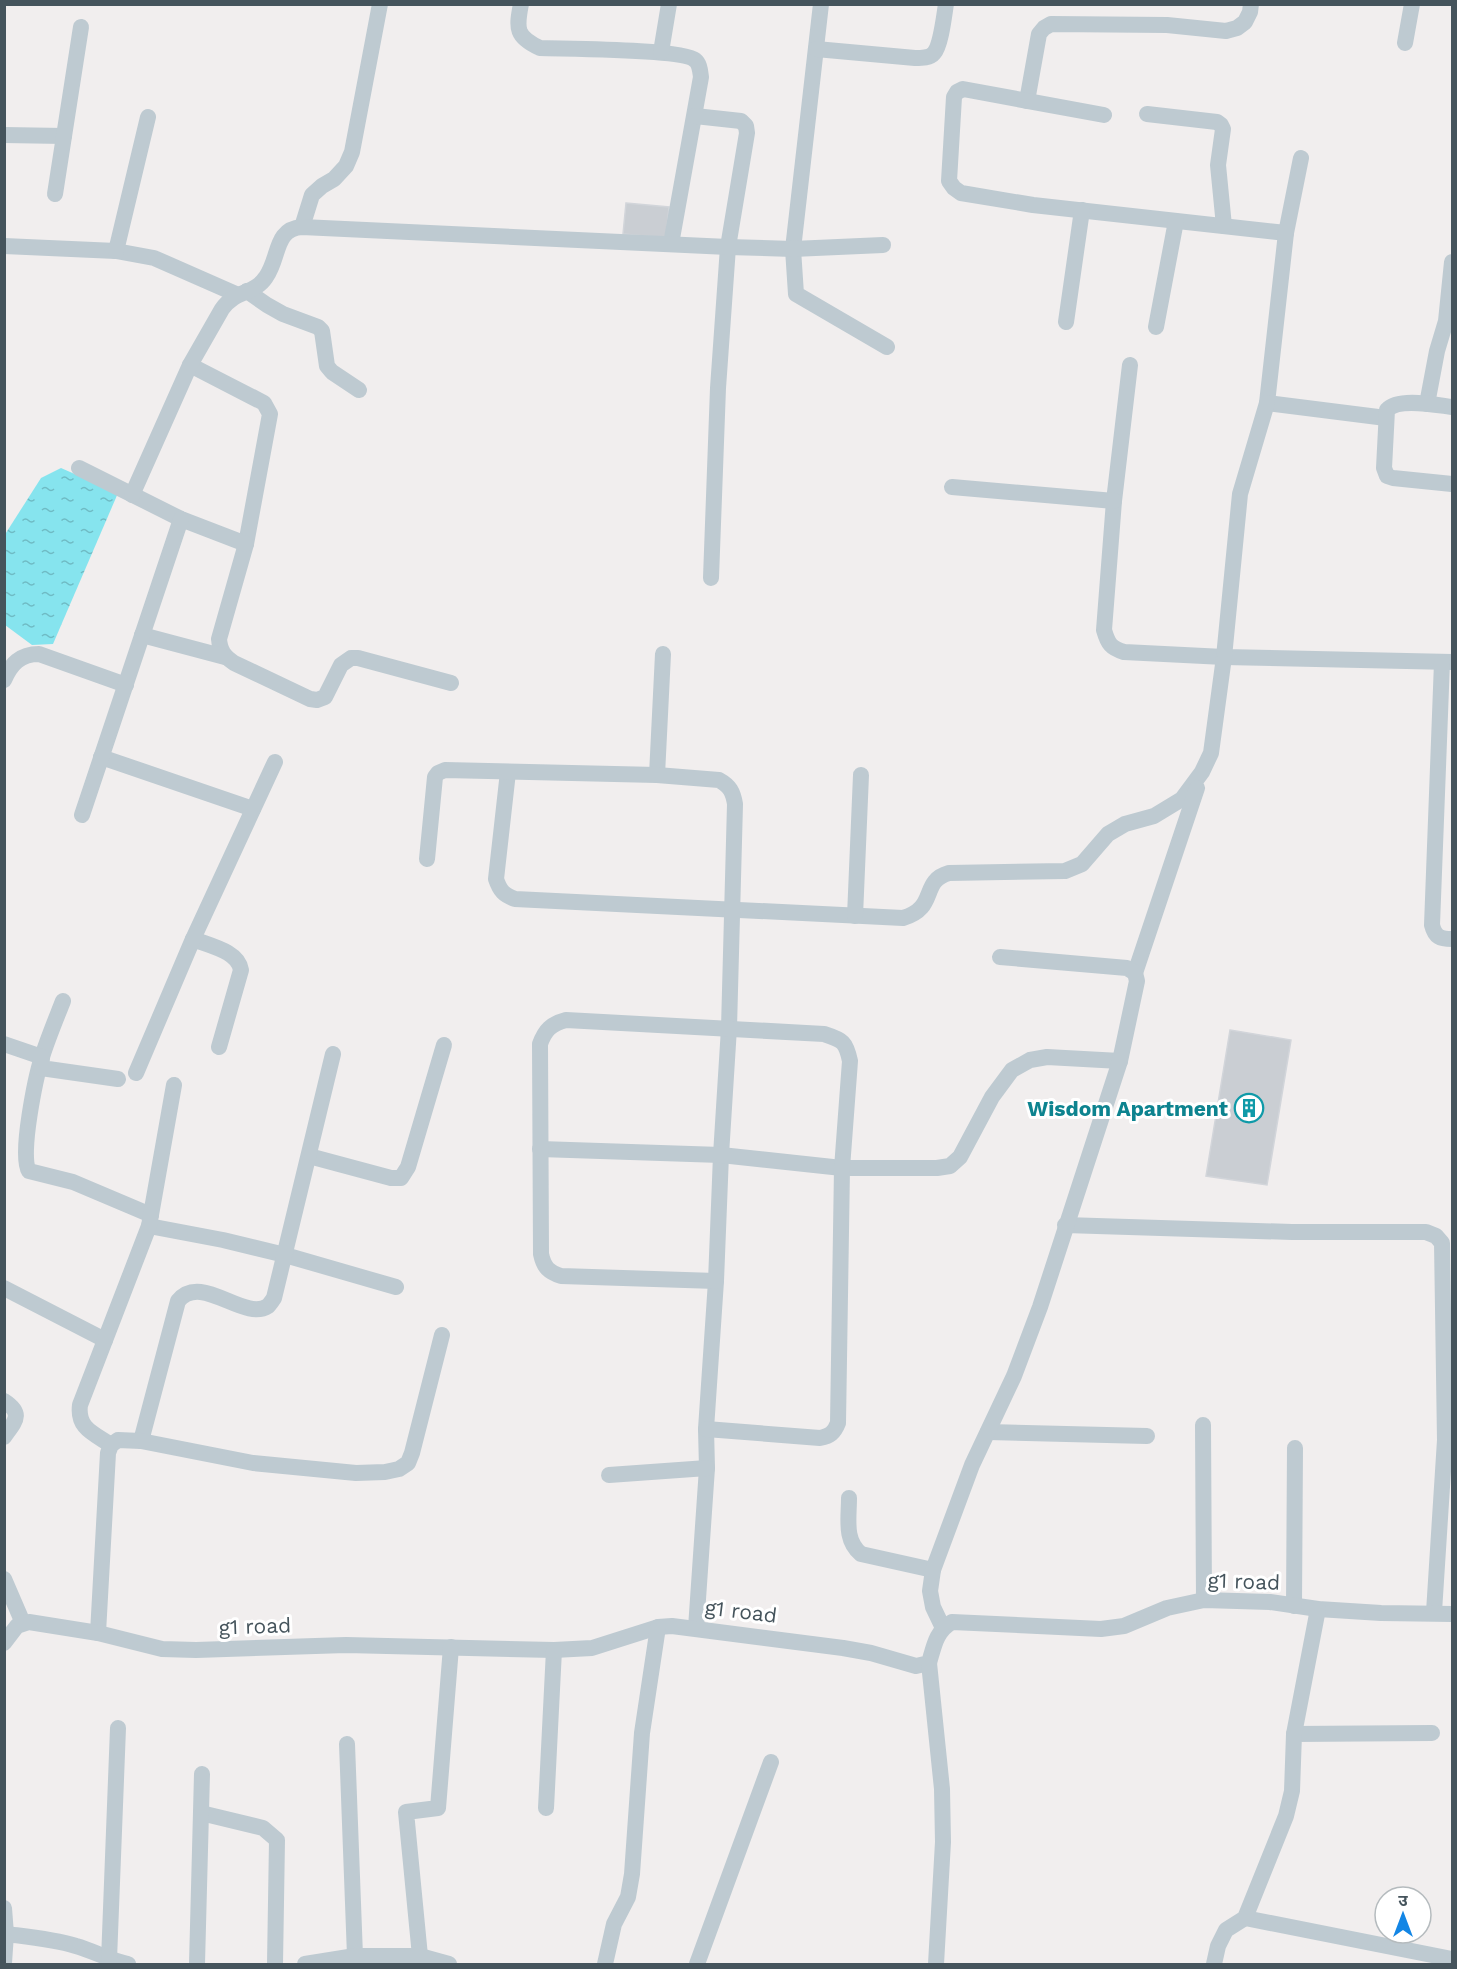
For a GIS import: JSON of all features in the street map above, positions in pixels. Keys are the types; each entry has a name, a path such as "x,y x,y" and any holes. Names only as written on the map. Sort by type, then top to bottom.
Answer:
{"street":[{"path":"302,227 312,195 334,179 346,166 352,152 380,4"},
{"path":"521,4 518,18 519,32 526,42 540,48 661,52 696,60 700,67 701,77 671,244"},
{"path":"661,52 669,4"},
{"path":"821,4 793,249 796,294 887,347"},
{"path":"816,49 915,58 929,57 935,53 938,45 946,4"},
{"path":"1027,101 1039,34 1044,27 1052,24 1167,25 1226,32 1245,22 1251,4"},
{"path":"1405,43 1412,4"},
{"path":"55,194 81,27"},
{"path":"1104,115 963,89 954,97 949,181 961,193 1034,205 1286,233"},
{"path":"1146,114 1217,122 1221,125 1218,165 1224,226"},
{"path":"695,116 741,121 746,126 747,133 728,247 718,388 711,578"},
{"path":"116,251 148,117"},
{"path":"4,135 64,136"},
{"path":"936,1965 943,1842 942,1789 929,1663 935,1640 943,1628 933,1607 930,1591 933,1570 972,1465 1014,1376 1040,1307 1120,1061 1137,981 1136,973 1202,772 1211,753 1224,657 1240,494 1267,403 1286,233 1301,159"},
{"path":"1066,322 1082,210"},
{"path":"1156,327 1176,221"},
{"path":"132,495 190,365 222,309 228,300 256,288 266,278 287,231 302,227 793,249 883,245"},
{"path":"4,246 116,251 154,258 242,293 275,310 318,327 325,338 327,366 359,390"},
{"path":"1427,404 1437,351 1446,321 1452,262"},
{"path":"190,365 264,403 268,407 270,421 246,544 219,639 220,650 225,657"},
{"path":"1130,365 1114,501 1104,630 1107,641 1112,648 1124,652 1224,657 1447,662 1432,925 1434,933 1439,938 1452,939"},
{"path":"1267,403 1386,418"},
{"path":"1452,407 1427,404 1391,405 1387,410 1386,418 1384,468 1387,476 1452,484"},
{"path":"79,468 181,519 246,544"},
{"path":"952,487 1114,501"},
{"path":"82,815 181,519"},
{"path":"142,635 225,657 310,699 325,697 341,665 351,657 451,683"},
{"path":"5,677 19,657 39,654 126,685"},
{"path":"657,775 663,654"},
{"path":"101,757 253,810"},
{"path":"136,1073 193,939 275,762"},
{"path":"427,859 435,777 445,770 657,775 719,780 728,784 733,793 735,804 729,1028 706,1429 707,1468 696,1628"},
{"path":"508,772 496,879 505,895 515,899 903,918 914,915 924,906 934,881 939,876 949,873 1065,871 1082,864 1108,834 1125,824 1154,816 1182,799 1202,772"},
{"path":"855,916 861,775"},
{"path":"193,939 235,956 242,970 219,1047"},
{"path":"1000,957 1127,968 1136,973"},
{"path":"63,1001 36,1077 26,1143 25,1159 29,1171 73,1182 150,1220 396,1287"},
{"path":"706,1429 820,1438 829,1436 835,1431 838,1423 842,1168 850,1061 847,1047 839,1039 824,1034 566,1020 555,1023 545,1032 540,1044 541,1254 543,1264 549,1272 561,1276 716,1281"},
{"path":"4,1044 42,1058"},
{"path":"309,1156 391,1178 401,1178 408,1167 444,1045"},
{"path":"141,1441 178,1301 183,1295 194,1291 250,1308 267,1306 274,1298 333,1054"},
{"path":"540,1149 721,1155 842,1168 937,1168 950,1166 960,1157 992,1097 1012,1070 1030,1060 1047,1057 1120,1061"},
{"path":"42,1058 41,1068 118,1079"},
{"path":"111,1445 81,1423 80,1405 150,1220 174,1085"},
{"path":"1065,1225 1292,1232 1426,1232 1436,1236 1442,1244 1445,1440 1434,1612"},
{"path":"4,1288 105,1340"},
{"path":"98,1633 108,1453 111,1445 118,1440 141,1441 253,1463 356,1473 399,1469 408,1463 412,1453 442,1335"},
{"path":"4,1401 14,1408 16,1414 16,1420 4,1437"},
{"path":"1203,1425 1204,1600"},
{"path":"988,1432 1146,1436"},
{"path":"1294,1606 1295,1448"},
{"path":"609,1475 707,1468"},
{"path":"849,1498 849,1537 854,1548 861,1554 933,1570"},
{"path":"4,1579 23,1623 10,1633 4,1643"},
{"name":"g1 road","path":"943,1628 952,1622 1101,1629 1124,1626 1167,1608 1204,1600 1270,1602 1318,1609 1381,1613 1452,1614"},
{"path":"1214,1965 1218,1946 1226,1930 1245,1918 1286,1816 1292,1791 1294,1734 1318,1609"},
{"name":"g1 road","path":"23,1623 36,1622 98,1633 162,1649 196,1650 346,1645 554,1650 592,1648 658,1627 696,1628 843,1648 871,1653 916,1666 929,1663"},
{"path":"605,1965 614,1924 628,1898 632,1874 642,1733 658,1627"},
{"path":"420,1956 406,1812 438,1808 451,1647"},
{"path":"546,1808 554,1650"},
{"path":"109,1960 118,1728"},
{"path":"1294,1734 1432,1733"},
{"path":"347,1744 355,1956"},
{"path":"697,1965 771,1762"},
{"path":"197,1965 202,1774"},
{"path":"201,1813 263,1828 277,1840 275,1965"},
{"path":"4,1908 6,1934 4,1963"},
{"path":"1245,1918 1452,1959"},
{"path":"6,1934 78,1946 109,1960 128,1965"},
{"path":"305,1965 355,1956 420,1956 449,1965"}],"water":[{"path":"61,468 118,493 53,644 32,645 5,625 4,536 41,478"}],"building":[{"path":"626,203 669,207 666,238 623,234"},
{"name":"Wisdom Apartment","path":"1230,1030 1291,1040 1267,1185 1206,1176"}],"place":[{"name":"Wisdom Apartment","path":"1249,1108"}]}
